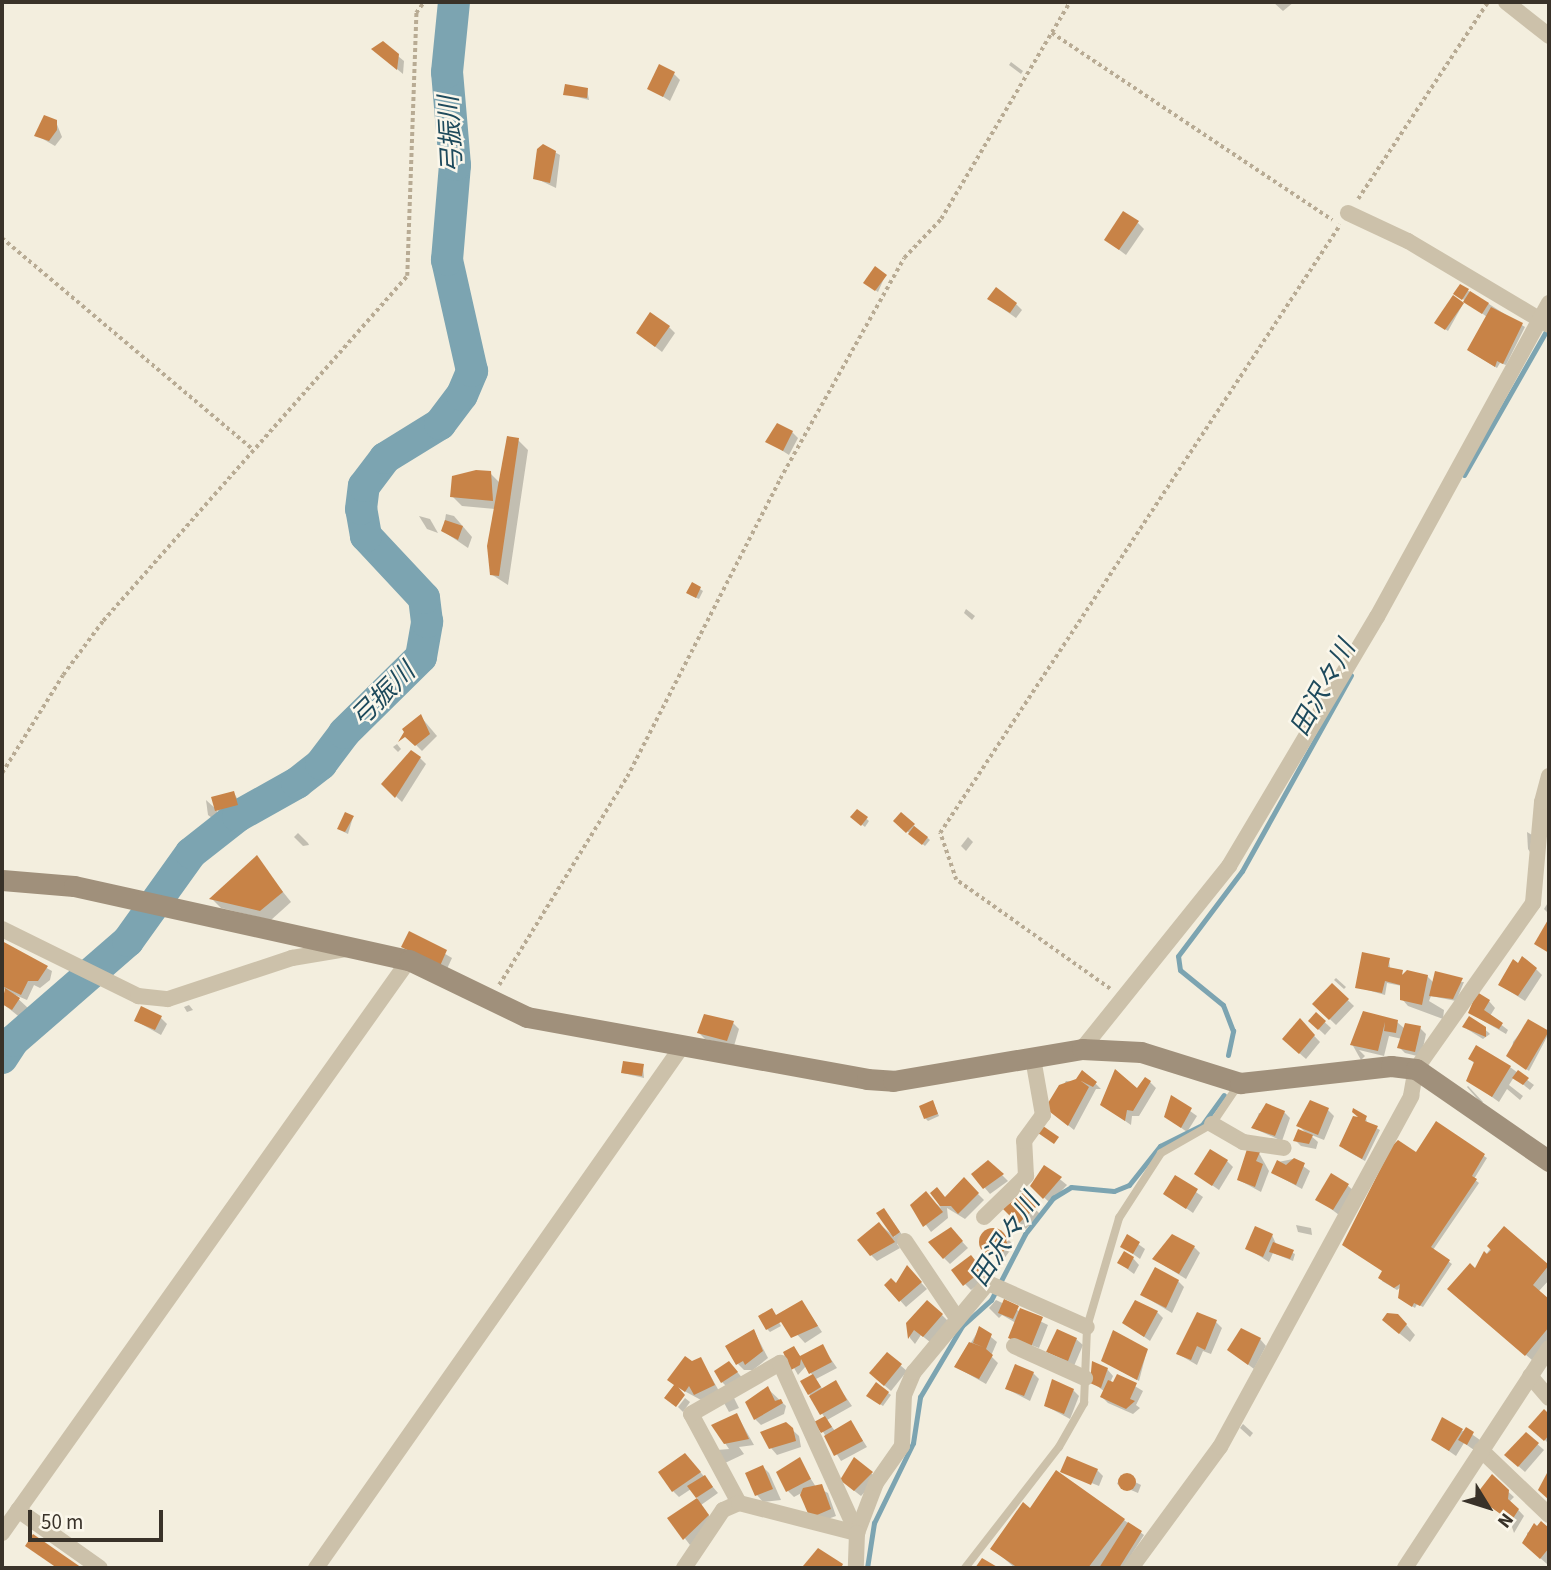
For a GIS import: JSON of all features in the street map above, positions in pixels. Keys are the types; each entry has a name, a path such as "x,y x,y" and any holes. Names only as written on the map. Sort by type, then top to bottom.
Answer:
{"street":[{"path":"1506,2 1549,36"},
{"path":"1344,219 1408,241 1542,322"},
{"path":"1082,1049 1229,866 1377,617 1542,322 1549,303"},
{"path":"1131,1568 1220,1447 1411,1096 1416,1069 1533,904 1542,802 1549,776"},
{"path":"2,880 74,886 409,960 489,1002 527,1017 893,1082 1082,1049 1141,1052 1240,1083 1391,1066 1416,1069 1549,1161"},
{"path":"2,929 138,996 168,999 292,958 354,948"},
{"path":"2,1533 409,960"},
{"path":"316,1568 683,1045"},
{"path":"984,1217 1026,1176 1024,1141 1042,1115 1034,1058"},
{"path":"1212,1124 1243,1142 1284,1148"},
{"path":"905,1241 957,1318"},
{"path":"856,1568 857,1533 876,1483 902,1447 904,1395 914,1372 988,1283 1087,1327"},
{"path":"1013,1346 1085,1378"},
{"path":"1405,1568 1549,1348"},
{"path":"739,1503 691,1414 780,1363 857,1533"},
{"path":"1530,1376 1549,1398"},
{"path":"1481,1450 1549,1515"},
{"path":"684,1568 723,1510 739,1503 857,1533"},
{"path":"18,1510 100,1568"}],"lane":[{"path":"965,1568 1059,1447 1084,1403 1087,1327 1119,1218 1161,1153 1212,1124 1240,1083"}],"path":[{"path":"2,774 63,675 103,621 251,448 407,276 416,13 424,2"},
{"path":"489,1002 627,777 780,479 904,258 941,219 1070,2"},
{"path":"1123,998 956,880 940,833 1489,2"},
{"path":"1052,33 1344,219"},
{"path":"2,238 251,448"}],"building":[{"path":"383,41 399,54 397,70 371,49"},
{"path":"659,64 675,72 663,97 647,89"},
{"path":"565,84 588,88 587,98 563,95"},
{"path":"44,115 57,120 57,130 49,141 34,136"},
{"path":"543,144 556,151 550,183 533,179 537,149"},
{"path":"1123,211 1139,221 1119,250 1104,240"},
{"path":"875,266 887,275 875,291 863,283"},
{"path":"1460,284 1469,289 1462,300 1453,294"},
{"path":"996,287 1017,303 1010,313 987,299"},
{"path":"1470,291 1489,303 1482,314 1463,302"},
{"path":"1453,295 1464,303 1445,330 1434,323"},
{"path":"1491,307 1523,323 1503,364 1497,361 1495,367 1467,350"},
{"path":"650,312 670,326 655,347 636,333"},
{"path":"777,423 793,431 783,451 765,442"},
{"path":"507,436 519,438 499,576 490,575 487,546"},
{"path":"476,470 491,471 493,501 450,497 452,476"},
{"path":"445,520 463,526 458,540 441,531"},
{"path":"692,582 701,587 696,598 686,593"},
{"path":"421,714 430,734 415,746 405,737 398,742 404,732 402,729"},
{"path":"411,750 421,757 395,798 381,784"},
{"path":"234,791 238,805 215,811 211,797"},
{"path":"857,809 868,817 861,826 850,817"},
{"path":"345,812 354,816 345,832 337,829"},
{"path":"901,812 915,824 906,833 893,821"},
{"path":"914,826 928,837 922,845 908,834"},
{"path":"257,855 283,892 260,911 209,899"},
{"path":"1549,918 1549,953 1534,944"},
{"path":"409,931 447,950 440,966 401,947"},
{"path":"2,941 48,966 38,981 28,981 21,995 2,986"},
{"path":"1362,952 1390,958 1388,967 1403,970 1402,975 1407,970 1428,975 1422,1005 1400,1000 1400,985 1385,981 1382,993 1355,988"},
{"path":"1522,956 1537,968 1518,996 1498,985 1513,959 1518,963"},
{"path":"1435,971 1463,978 1453,999 1429,996"},
{"path":"1332,983 1349,999 1329,1020 1312,1004"},
{"path":"5,988 20,998 12,1010 2,1004"},
{"path":"1477,992 1490,1000 1484,1010 1503,1023 1499,1029 1468,1013"},
{"path":"141,1006 162,1016 155,1030 134,1021"},
{"path":"1363,1011 1398,1020 1396,1033 1384,1031 1385,1022 1378,1051 1350,1045"},
{"path":"1316,1012 1326,1021 1318,1030 1308,1021"},
{"path":"704,1014 734,1021 727,1041 697,1033"},
{"path":"1469,1016 1486,1027 1486,1037 1462,1027"},
{"path":"1300,1018 1315,1035 1299,1054 1282,1039"},
{"path":"1528,1019 1549,1031 1526,1070 1506,1056"},
{"path":"1405,1023 1421,1026 1415,1052 1397,1048"},
{"path":"1476,1045 1511,1066 1492,1097 1466,1081 1474,1062 1468,1059"},
{"path":"623,1061 644,1064 642,1076 621,1073"},
{"path":"1115,1069 1137,1088 1145,1077 1151,1081 1133,1111 1127,1110 1125,1121 1100,1105"},
{"path":"1082,1070 1097,1082 1093,1087 1081,1081 1089,1087 1068,1126 1045,1108 1059,1085 1076,1079"},
{"path":"1518,1070 1529,1078 1523,1085 1512,1078"},
{"path":"1171,1095 1192,1108 1181,1128 1164,1117"},
{"path":"933,1100 938,1114 924,1119 919,1106"},
{"path":"1310,1100 1329,1108 1318,1135 1296,1126"},
{"path":"1266,1103 1285,1111 1275,1136 1251,1128"},
{"path":"1353,1108 1367,1116 1365,1121 1378,1126 1362,1159 1339,1146 1353,1116 1358,1117 1352,1112"},
{"path":"1436,1121 1485,1154 1472,1176 1477,1179 1431,1247 1450,1260 1420,1306 1414,1303 1412,1307 1398,1298 1400,1284 1394,1288 1378,1278 1382,1271 1342,1245 1392,1146 1398,1140 1416,1152"},
{"path":"1043,1126 1059,1137 1054,1144 1038,1133"},
{"path":"1298,1129 1313,1135 1309,1144 1293,1141"},
{"path":"1248,1146 1260,1152 1256,1161 1263,1164 1255,1187 1237,1180"},
{"path":"1210,1149 1228,1160 1212,1186 1194,1174"},
{"path":"1294,1158 1305,1163 1296,1185 1271,1173 1277,1160 1286,1165"},
{"path":"988,1160 1004,1174 983,1189 971,1174"},
{"path":"1044,1165 1062,1177 1043,1199 1030,1186"},
{"path":"1331,1173 1349,1184 1333,1210 1315,1200"},
{"path":"1175,1175 1198,1189 1186,1209 1163,1194"},
{"path":"964,1177 979,1193 958,1214 951,1206 940,1206 930,1193 937,1187 945,1197"},
{"path":"926,1191 943,1212 923,1227 910,1205"},
{"path":"1022,1193 1036,1207 1018,1224 1003,1209"},
{"path":"884,1208 900,1232 893,1237 876,1213"},
{"path":"879,1222 895,1242 870,1256 857,1240"},
{"path":"1255,1226 1273,1234 1263,1257 1245,1249"},
{"path":"1504,1226 1549,1265 1533,1285 1549,1299 1549,1327 1525,1356 1447,1289 1470,1263 1475,1268 1484,1251 1487,1254 1491,1250 1487,1246"},
{"path":"951,1227 963,1241 943,1259 928,1242"},
{"path":"993,1228 1003,1232 1007,1242 1003,1252 993,1256 983,1252 979,1242 983,1232"},
{"path":"1127,1234 1140,1242 1133,1254 1120,1247"},
{"path":"1172,1234 1195,1246 1179,1274 1152,1259"},
{"path":"1273,1242 1294,1250 1290,1259 1269,1252"},
{"path":"1124,1251 1134,1257 1128,1269 1117,1263"},
{"path":"971,1255 983,1270 963,1286 951,1270"},
{"path":"907,1265 922,1282 899,1302 884,1285 891,1278 896,1283"},
{"path":"1155,1267 1179,1280 1166,1308 1140,1295"},
{"path":"1004,1299 1019,1306 1013,1319 998,1313"},
{"path":"802,1300 818,1326 791,1338 781,1322 766,1330 758,1316 772,1308 776,1315"},
{"path":"927,1300 943,1314 923,1337 914,1330 908,1339 906,1323"},
{"path":"1135,1300 1158,1311 1144,1337 1122,1323"},
{"path":"1020,1308 1043,1317 1031,1347 1008,1338"},
{"path":"1197,1312 1217,1320 1205,1350 1197,1346 1191,1360 1176,1354"},
{"path":"1387,1313 1398,1314 1407,1324 1399,1334 1382,1320"},
{"path":"979,1326 992,1334 986,1349 993,1355 979,1379 954,1367 969,1342 983,1347 973,1343"},
{"path":"1241,1328 1261,1338 1248,1365 1227,1350"},
{"path":"754,1329 763,1351 745,1365 743,1361 736,1365 725,1346"},
{"path":"1057,1329 1077,1338 1068,1361 1046,1352"},
{"path":"1113,1330 1148,1349 1137,1380 1101,1361"},
{"path":"823,1344 832,1362 809,1374 801,1359 800,1365 791,1370 783,1352 794,1346 800,1356"},
{"path":"887,1352 902,1364 884,1386 869,1373"},
{"path":"685,1356 692,1361 701,1357 715,1385 694,1395 689,1386 685,1392 678,1387 685,1395 676,1407 664,1398 674,1385 667,1380"},
{"path":"729,1361 738,1372 721,1383 714,1371"},
{"path":"1092,1361 1108,1368 1101,1388 1090,1383"},
{"path":"1015,1364 1034,1372 1024,1396 1005,1389"},
{"path":"813,1374 821,1387 808,1395 800,1381"},
{"path":"1117,1374 1137,1383 1130,1399 1135,1401 1126,1409 1100,1397 1108,1380 1113,1382"},
{"path":"1052,1379 1074,1389 1064,1414 1044,1406"},
{"path":"836,1380 847,1400 820,1415 809,1396"},
{"path":"876,1382 889,1392 880,1405 866,1396"},
{"path":"768,1386 775,1401 781,1399 783,1403 754,1420 745,1402"},
{"path":"1544,1409 1549,1414 1549,1435 1544,1441 1528,1427"},
{"path":"737,1413 749,1439 724,1444 711,1425"},
{"path":"825,1416 832,1427 821,1433 814,1422"},
{"path":"1442,1417 1463,1429 1449,1451 1431,1440"},
{"path":"851,1420 863,1441 834,1456 824,1436"},
{"path":"786,1422 793,1428 796,1441 769,1449 760,1432"},
{"path":"1466,1427 1474,1432 1467,1445 1458,1440"},
{"path":"1526,1432 1539,1443 1518,1467 1504,1455"},
{"path":"685,1453 701,1472 672,1492 658,1472"},
{"path":"1067,1456 1098,1469 1091,1485 1060,1472"},
{"path":"800,1457 811,1479 786,1492 776,1472"},
{"path":"854,1457 873,1472 854,1491 840,1480"},
{"path":"763,1465 773,1489 755,1496 745,1473"},
{"path":"1056,1470 1125,1519 1088,1568 1018,1568 990,1549 1023,1502 1030,1508"},
{"path":"1123,1473 1131,1473 1136,1482 1134,1489 1123,1491 1118,1486 1118,1478"},
{"path":"1547,1473 1549,1475 1549,1500 1538,1490"},
{"path":"1492,1474 1509,1490 1508,1499 1519,1509 1507,1528 1509,1520 1475,1496"},
{"path":"705,1475 713,1487 696,1498 687,1486"},
{"path":"822,1484 831,1509 810,1518 800,1495 803,1488"},
{"path":"697,1498 709,1515 683,1540 667,1518"},
{"path":"1541,1521 1549,1528 1549,1548 1540,1559 1522,1543 1534,1523 1537,1526"},
{"path":"1128,1522 1142,1531 1119,1568 1099,1568"},
{"path":"33,1534 82,1568 57,1568 25,1546"},
{"path":"818,1548 843,1564 841,1568 803,1566"},
{"path":"982,1558 999,1568 975,1568"}],"waterway":[{"name":"弓振川","path":"2,1058 13,1041 128,941 191,853 238,816 297,783 321,764 344,733 421,657 427,622 424,598 366,536 361,509 364,486 385,458 440,424 462,395 472,371 447,260 455,165 447,72 454,2"},
{"name":"田沢々川","path":"1464,475 1548,328"},
{"name":"田沢々川","path":"1228,1055 1233,1031 1223,1005 1180,970 1178,956 1242,871 1351,675"},
{"name":"田沢々川","path":"867,1568 874,1523 913,1443 920,1397 962,1326 991,1300 1025,1234 1053,1198 1071,1187 1114,1191 1129,1185 1160,1146 1202,1125 1224,1095"}]}
